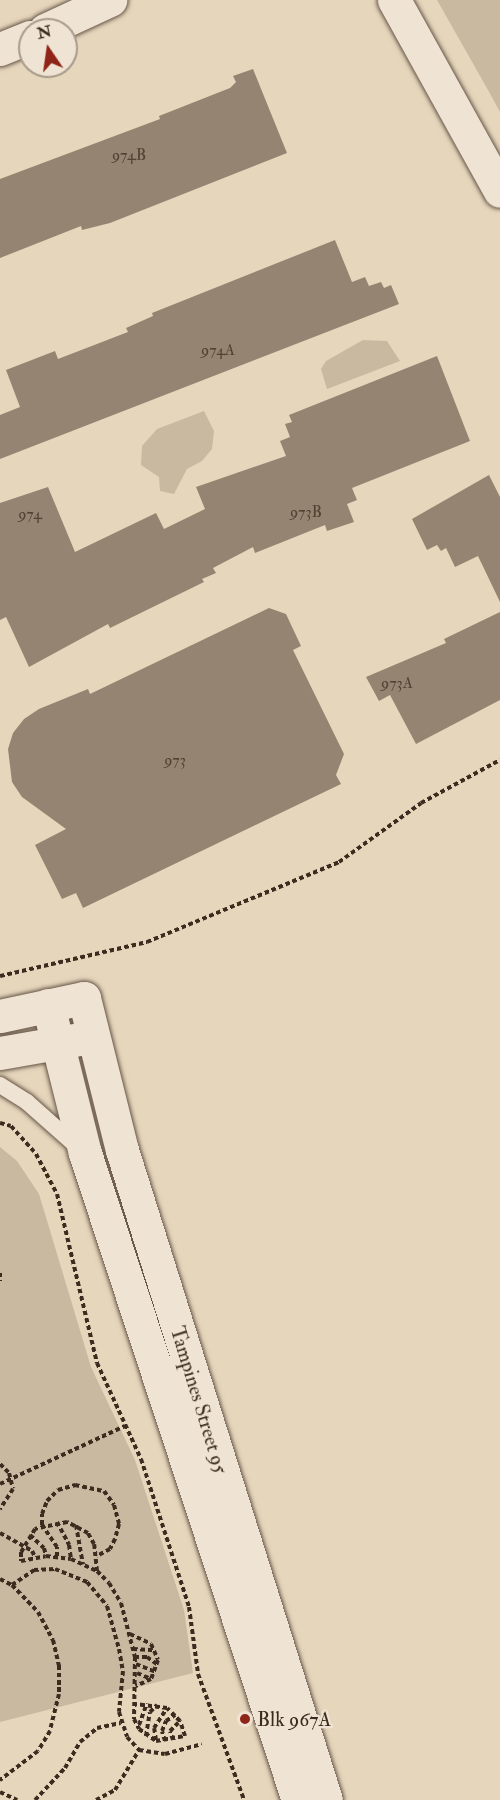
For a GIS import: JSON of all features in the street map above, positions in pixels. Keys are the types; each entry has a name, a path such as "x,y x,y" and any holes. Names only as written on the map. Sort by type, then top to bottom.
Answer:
{"street":[{"path":"71,18 110,0"},
{"path":"394,0 500,191"},
{"path":"0,49 18,42"},
{"name":"Tampines Street 95","path":"298,1800 85,1153 60,1043 48,1005 84,998 122,1150 326,1800"},
{"path":"0,1016 48,1005"},
{"path":"0,1053 94,1036"}],"lane":[{"path":"0,1085 27,1102 85,1153"}],"path":[{"path":"0,976 147,942 339,862 421,803 500,760"},
{"path":"0,1123 11,1126 36,1154 57,1194 97,1363 141,1459 189,1607 198,1674 244,1800"},
{"path":"0,1272 0,1281"},
{"path":"0,1484 12,1481 125,1426"},
{"path":"0,1464 12,1481 11,1497 0,1509"},
{"path":"57,1556 57,1546 42,1525 47,1501 58,1490 75,1485 104,1491 114,1505 119,1524 110,1549 97,1556"},
{"path":"56,1521 69,1545 71,1559"},
{"path":"97,1571 97,1556 88,1533 76,1524 56,1521 42,1525 30,1535 23,1546 21,1561 35,1557 57,1556 71,1559 97,1571 116,1594 130,1635 137,1673 135,1704 139,1729 156,1741 185,1737 180,1721 167,1708 158,1704 135,1704"},
{"path":"76,1524 83,1564"},
{"path":"0,1533 32,1551 35,1557"},
{"path":"30,1535 44,1548 46,1556"},
{"path":"12,1585 34,1570 55,1569 73,1574 99,1593 119,1649 123,1671 120,1723 139,1750 165,1754 202,1744"},
{"path":"0,1579 12,1585 38,1612 53,1640 59,1665 59,1694 50,1731 38,1751 0,1780"},
{"path":"130,1635 144,1639 155,1650 158,1665 151,1679 136,1686"},
{"path":"133,1649 155,1650"},
{"path":"135,1658 147,1657 158,1665"},
{"path":"136,1664 156,1672"},
{"path":"137,1673 151,1679"},
{"path":"139,1729 138,1718 147,1703"},
{"path":"146,1736 150,1712 158,1704"},
{"path":"156,1741 154,1728 167,1708"},
{"path":"165,1741 162,1731 166,1720 175,1715"},
{"path":"173,1740 170,1731 180,1721"},
{"path":"35,1800 65,1768 80,1742 97,1728 120,1723"},
{"path":"96,1800 115,1790 139,1750"},
{"path":"0,1792 17,1800"}],"shaded area":[{"path":"437,0 500,0 500,112 488,90"},
{"path":"363,340 387,341 400,361 327,389 321,369 326,361"},
{"path":"204,411 214,431 212,449 202,461 187,469 174,494 160,491 159,477 141,465 142,446 157,429"},
{"path":"0,1147 17,1161 39,1194 91,1367 135,1460 184,1610 193,1673 0,1722"}],"building":[{"path":"253,69 287,153 110,223 82,230 81,226 0,258 0,179 160,119 159,116 230,88 236,82 233,76"},
{"path":"335,240 352,282 365,277 369,286 381,282 384,288 391,285 399,304 0,459 0,415 20,407 6,370 55,351 58,359 128,332 126,328 153,316 152,313"},
{"path":"437,356 470,441 352,488 357,500 347,504 354,522 327,531 325,525 255,553 253,547 213,568 216,573 202,579 204,582 110,628 108,624 29,667 6,617 0,620 0,503 48,487 75,552 156,513 164,529 205,509 196,487 286,456 280,441 290,437 285,424 292,422 289,415"},
{"path":"489,475 500,497 500,602 478,556 455,567 446,548 441,551 437,545 427,550 412,519"},
{"path":"269,608 286,614 301,646 293,650 344,754 336,775 341,784 83,908 76,893 62,899 35,845 66,829 22,797 12,782 8,749 13,733 24,719 39,709 88,689 90,694"},
{"path":"500,612 500,700 416,744 390,695 379,701 366,677 446,643 444,639"}],"place":[{"name":"Blk 967A","path":"245,1719"}]}
